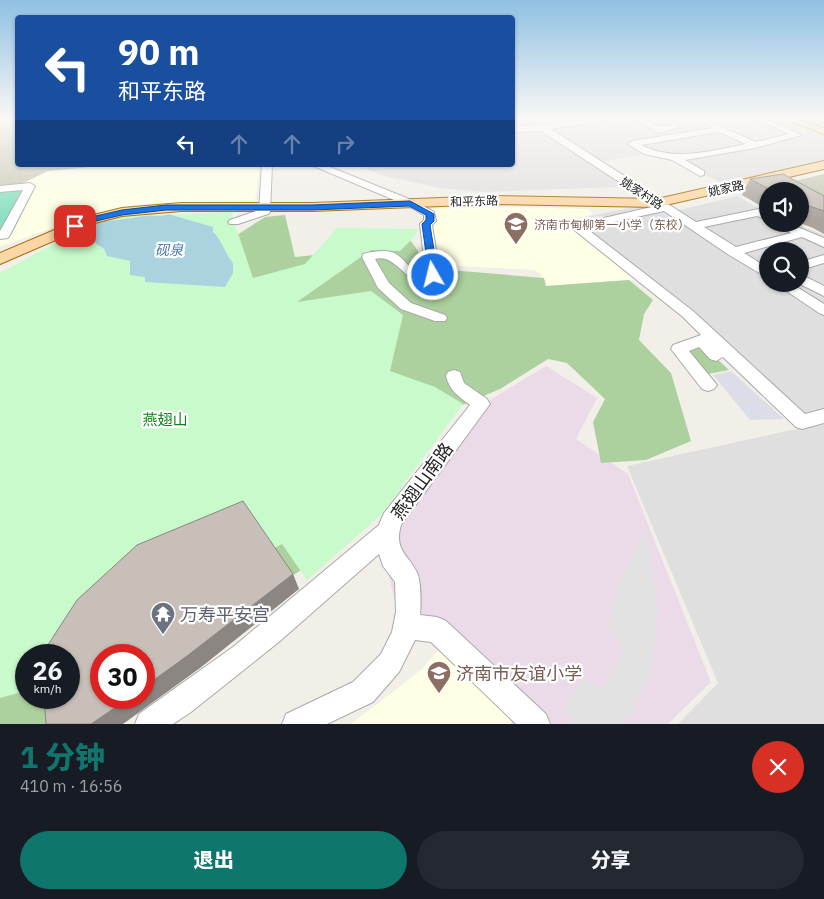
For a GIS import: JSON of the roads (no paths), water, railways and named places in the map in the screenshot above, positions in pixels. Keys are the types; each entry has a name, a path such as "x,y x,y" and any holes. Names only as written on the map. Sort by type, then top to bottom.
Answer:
{"main road":[{"name":"姚家路","path":"660,205 824,165"},
{"name":"和平东路","path":"0,259 90,220 122,212 181,207 263,207 492,200 660,205"}],"street":[{"name":"姚家村路","path":"581,153 759,268"},
{"path":"651,153 675,158 715,153"},
{"path":"675,158 700,173"},
{"path":"234,222 264,212 267,167"},
{"path":"321,167 410,203 430,214 430,221 426,224 433,275 431,280 421,280 413,276 393,255 376,254 368,257 383,285 406,306 440,318"},
{"path":"0,189 30,186 4,235 0,235"},
{"path":"660,205 577,226 688,314 802,422"},
{"path":"694,226 759,212"},
{"path":"795,232 799,234"},
{"path":"733,252 799,234 809,234 824,243"},
{"path":"809,263 824,259"},
{"path":"809,283 824,292"},
{"path":"796,292 824,310"},
{"path":"708,385 679,349 701,340 719,358 802,422"},
{"name":"燕翅山南路","path":"296,724 362,692 390,663 404,636 408,612 408,578 391,558 388,532 392,520 481,404 458,386 454,376"},
{"path":"802,422 824,416"},
{"path":"149,724 266,637 388,532"},
{"path":"406,626 436,630 536,724"}],"water":[{"name":"砚泉","path":"168,214 213,227 213,232 233,263 233,273 225,287 145,282 145,277 130,275 130,261 107,256 104,249 85,236 100,221"}],"place":[{"name":"济南市甸柳第一小学（东校）","path":"516,245"},
{"name":"万寿平安宫","path":"163,635"},
{"name":"济南市友谊小学","path":"439,694"}],"park label":[{"name":"燕翅山","path":"165,419"}]}
